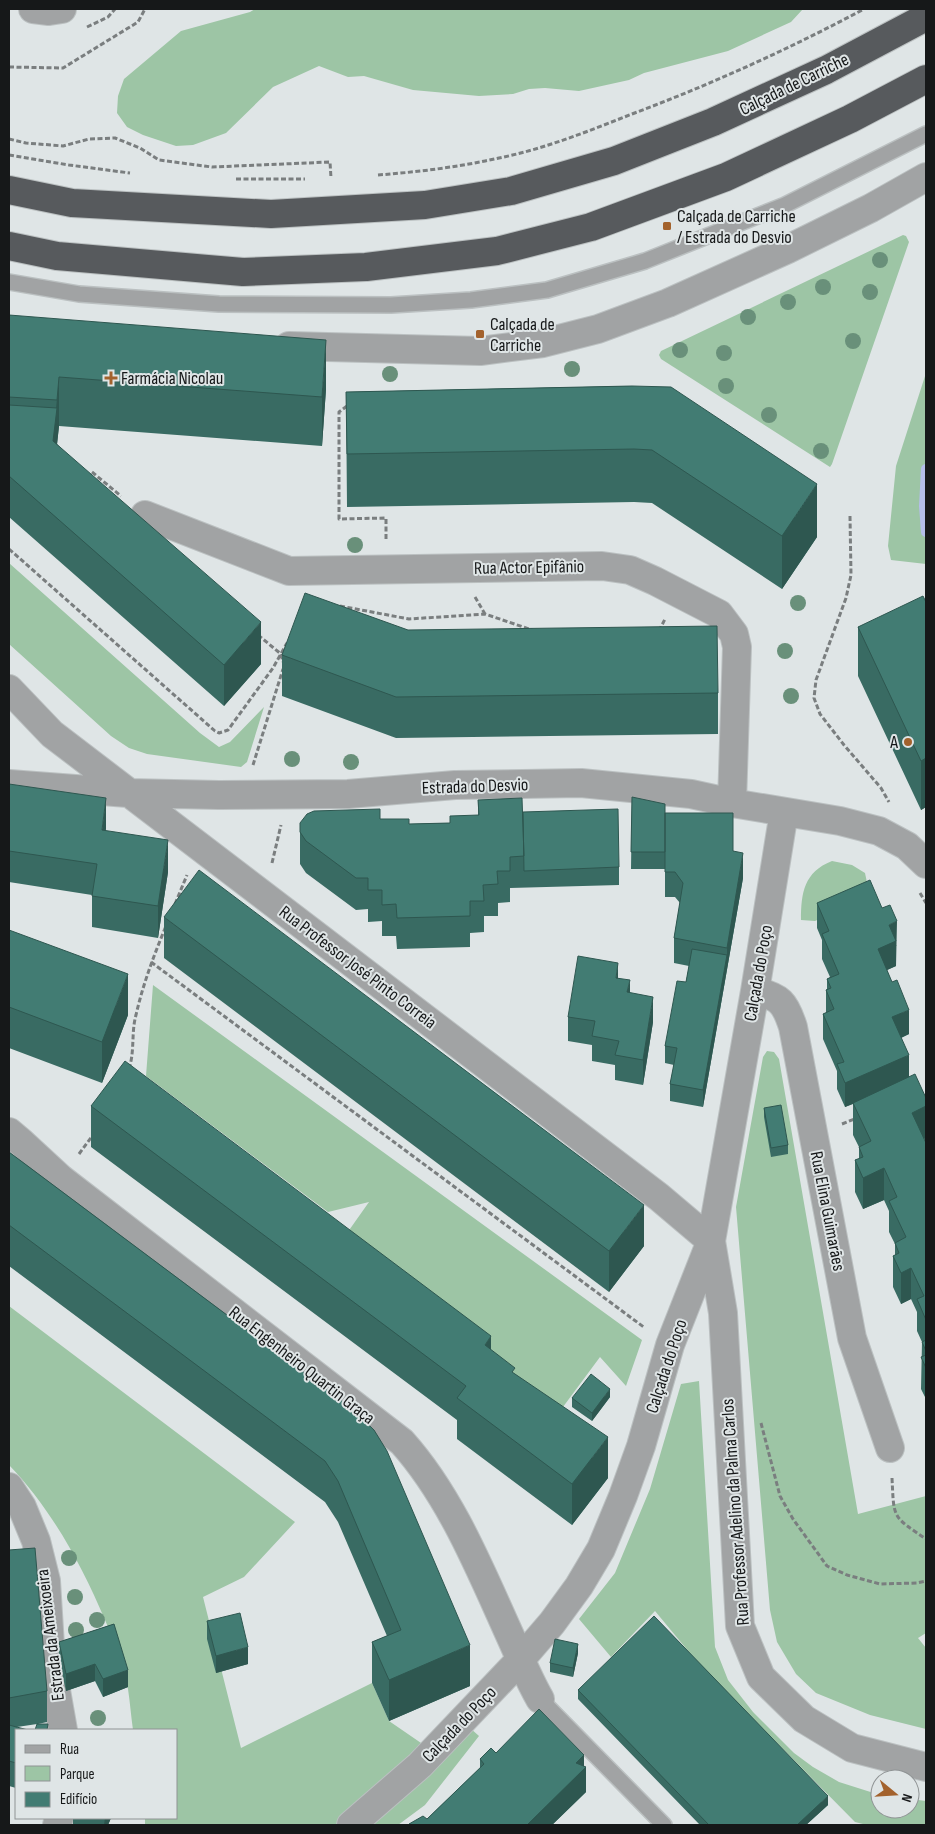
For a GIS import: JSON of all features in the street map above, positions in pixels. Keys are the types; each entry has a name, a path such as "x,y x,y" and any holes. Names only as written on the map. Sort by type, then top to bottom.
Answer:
{"highway":[{"name":"Calçada de Carriche","path":"9,190 72,203 271,214 425,205 511,191 614,161 713,122 826,70 926,17"},
{"path":"9,246 57,256 244,272 366,268 497,251 592,227 726,177 850,119 926,79"}],"street":[{"path":"32,9 49,11 62,9"},
{"path":"267,345 480,351 543,343 598,329 668,303 788,249 871,208 926,178"},
{"name":"Rua Actor Epifânio","path":"145,515 290,571 602,566 630,570 656,581 719,614 734,634 737,647 732,803"},
{"name":"Rua Professor José Pinto Correia","path":"9,689 52,734 659,1196 711,1241"},
{"name":"Estrada do Desvio","path":"9,784 128,793 219,795 348,794 455,785 581,783 691,794 732,803 840,821 878,831 908,846 926,864"},
{"name":"Calçada do Poço","path":"351,1825 420,1765 552,1623 579,1586 600,1549 623,1496 641,1446 670,1345 711,1241 784,812"},
{"name":"Rua Elina Guimarães","path":"755,991 772,995 781,1000 788,1012 793,1027 852,1338 890,1448"},
{"name":"Rua Engenheiro Quartin Graça","path":"9,1132 61,1179 402,1442 420,1463 442,1495 486,1582 540,1699"},
{"name":"Rua Professor Adelino da Palma Carlos","path":"711,1241 723,1313 740,1626 761,1677 804,1719 852,1748 926,1767"},
{"name":"Estrada da Ameixoeira","path":"9,1487 22,1507 36,1541 46,1581 51,1662 63,1729"}],"lane":[{"path":"9,282 79,294 219,304 392,305 471,300 547,290 645,262 785,205 926,134"},
{"path":"540,1699 664,1825"}],"path":[{"path":"9,67 63,68 138,22 145,9"},
{"path":"369,176 471,163 500,158 549,145 669,100 744,69 864,9"},
{"path":"9,139 63,146 88,139 115,138 140,148 160,160 212,167 330,162 331,178 323,179"},
{"path":"9,155 138,174"},
{"path":"236,179 307,179"},
{"path":"353,402 339,412 340,519 386,518 386,569"},
{"path":"92,472 145,515"},
{"path":"850,516 849,583 846,598 816,680 814,698 820,714 881,788 890,803"},
{"path":"9,549 215,731 220,733 228,730 273,668 290,639"},
{"path":"335,607 345,606 409,619 485,614 541,633"},
{"path":"251,630 282,654 284,667 252,767"},
{"path":"263,895 282,824"},
{"path":"128,1073 133,1056 135,1017 151,962 606,1300 670,1345"},
{"path":"813,1136 865,1114"},
{"path":"92,1136 97,1129"},
{"path":"761,1421 780,1496 793,1519 827,1566 847,1575 880,1584 926,1581"},
{"path":"890,1448 893,1509 900,1522 926,1538"}],"green space":[{"path":"255,9 803,9 791,22 728,51 644,73 629,80 579,91 545,88 529,89 513,94 479,96 413,90 364,76 348,77 319,66 273,87 226,133 193,145 176,146 143,135 127,127 117,113 118,96 124,79 181,31"},
{"path":"903,235 906,236 909,242 830,467 661,359 659,355 661,351"},
{"path":"926,373 926,564 891,560 888,546 896,466"},
{"path":"9,563 200,733 219,747 230,742 264,707 247,762 241,767 147,754 129,748 111,736 9,644"},
{"path":"832,861 852,865 865,873 870,897 815,921 801,920 803,892 806,884 815,871"},
{"path":"153,985 642,1340 626,1386 600,1357 560,1411 340,1243 369,1202 328,1212 146,1076"},
{"path":"767,1051 774,1052 779,1059 858,1514 926,1496 926,1633 918,1638 926,1648 926,1729 870,1715 816,1693 796,1674 777,1642 770,1610 736,1207 763,1057"},
{"path":"9,1306 295,1522 244,1577 203,1597 241,1748 372,1683 389,1721 440,1756 470,1728 479,1736 425,1805 398,1825 145,1825 145,1819 178,1819 178,1729 133,1729 124,1671 96,1599 52,1518 9,1465"},
{"path":"699,1381 715,1647 728,1680 753,1712 794,1753 839,1782 870,1792 870,1819 920,1819 920,1800 926,1801 926,1825 867,1825 855,1822 699,1664 655,1611 611,1657 579,1619 615,1573 650,1489 681,1384"}],"building":[{"path":"9,315 326,340 322,397 59,377 57,400 9,397"},
{"path":"632,386 671,387 817,484 782,536 652,450 347,454 346,392"},
{"path":"9,405 57,408 53,441 261,622 224,665 9,476"},
{"path":"305,593 408,630 717,626 718,693 396,697 282,655"},
{"path":"923,596 926,602 926,758 921,761 858,627"},
{"path":"9,784 106,798 102,830 168,840 158,906 92,896 97,864 9,851"},
{"path":"632,797 665,804 665,852 631,852"},
{"path":"522,798 524,856 510,857 510,871 497,871 498,884 483,885 484,901 470,901 470,916 397,918 396,904 382,905 382,890 368,890 368,878 356,878 306,841 300,832 300,823 307,814 314,811 380,809 380,819 409,819 409,824 450,823 450,816 479,815 478,800"},
{"path":"618,809 619,867 524,871 523,812"},
{"path":"665,813 733,813 733,851 743,853 727,948 674,938 683,883 675,872 665,872"},
{"path":"199,870 644,1205 609,1251 164,917"},
{"path":"870,880 882,908 890,905 897,921 889,925 896,941 878,949 892,982 897,980 909,1010 892,1017 909,1055 845,1083 837,1064 844,1062 823,1014 834,1009 826,990 831,988 827,979 839,974 822,934 829,931 817,903"},
{"path":"9,930 128,974 102,1042 9,1007"},
{"path":"692,949 727,955 703,1090 670,1084 677,1048 665,1046 677,981 686,982"},
{"path":"578,956 618,963 616,978 630,980 627,992 653,997 643,1060 615,1055 619,1041 592,1036 595,1021 568,1017"},
{"path":"125,1061 491,1336 485,1345 515,1368 512,1372 608,1437 572,1484 457,1398 466,1386 91,1106"},
{"path":"915,1074 926,1098 926,1106 912,1113 926,1143 926,1320 917,1299 924,1296 911,1268 901,1273 893,1256 899,1253 895,1243 906,1237 889,1201 897,1197 884,1168 863,1178 855,1160 863,1157 859,1147 871,1141 853,1103"},
{"path":"781,1105 788,1145 771,1148 764,1108"},
{"path":"9,1152 350,1407 374,1430 387,1451 470,1645 389,1680 372,1642 401,1630 338,1481 325,1461 9,1225"},
{"path":"926,1340 926,1351 922,1342"},
{"path":"926,1355 926,1368 921,1357"},
{"path":"591,1374 610,1389 592,1413 572,1398"},
{"path":"35,1548 47,1691 9,1698 9,1550"},
{"path":"240,1613 248,1647 216,1656 207,1621"},
{"path":"654,1616 828,1796 797,1825 709,1825 578,1690"},
{"path":"114,1624 128,1670 103,1679 95,1664 66,1674 59,1642"},
{"path":"555,1639 578,1644 573,1668 550,1663"},
{"path":"539,1709 584,1755 576,1763 586,1767 527,1825 409,1824 423,1816 427,1819 484,1764 480,1759 491,1748 496,1753"},
{"path":"37,1724 48,1724 47,1729 35,1729"},
{"path":"9,1725 24,1729 15,1729 15,1763 9,1761"}],"waterway":[{"path":"926,469 924,506 926,532"}],"place":[{"name":"Calçada de Carriche / Estrada do Desvio","path":"667,226"},
{"name":"Calçada de Carriche","path":"480,334"},
{"name":"Farmácia Nicolau","path":"111,378"},
{"name":"A","path":"908,742"}]}
